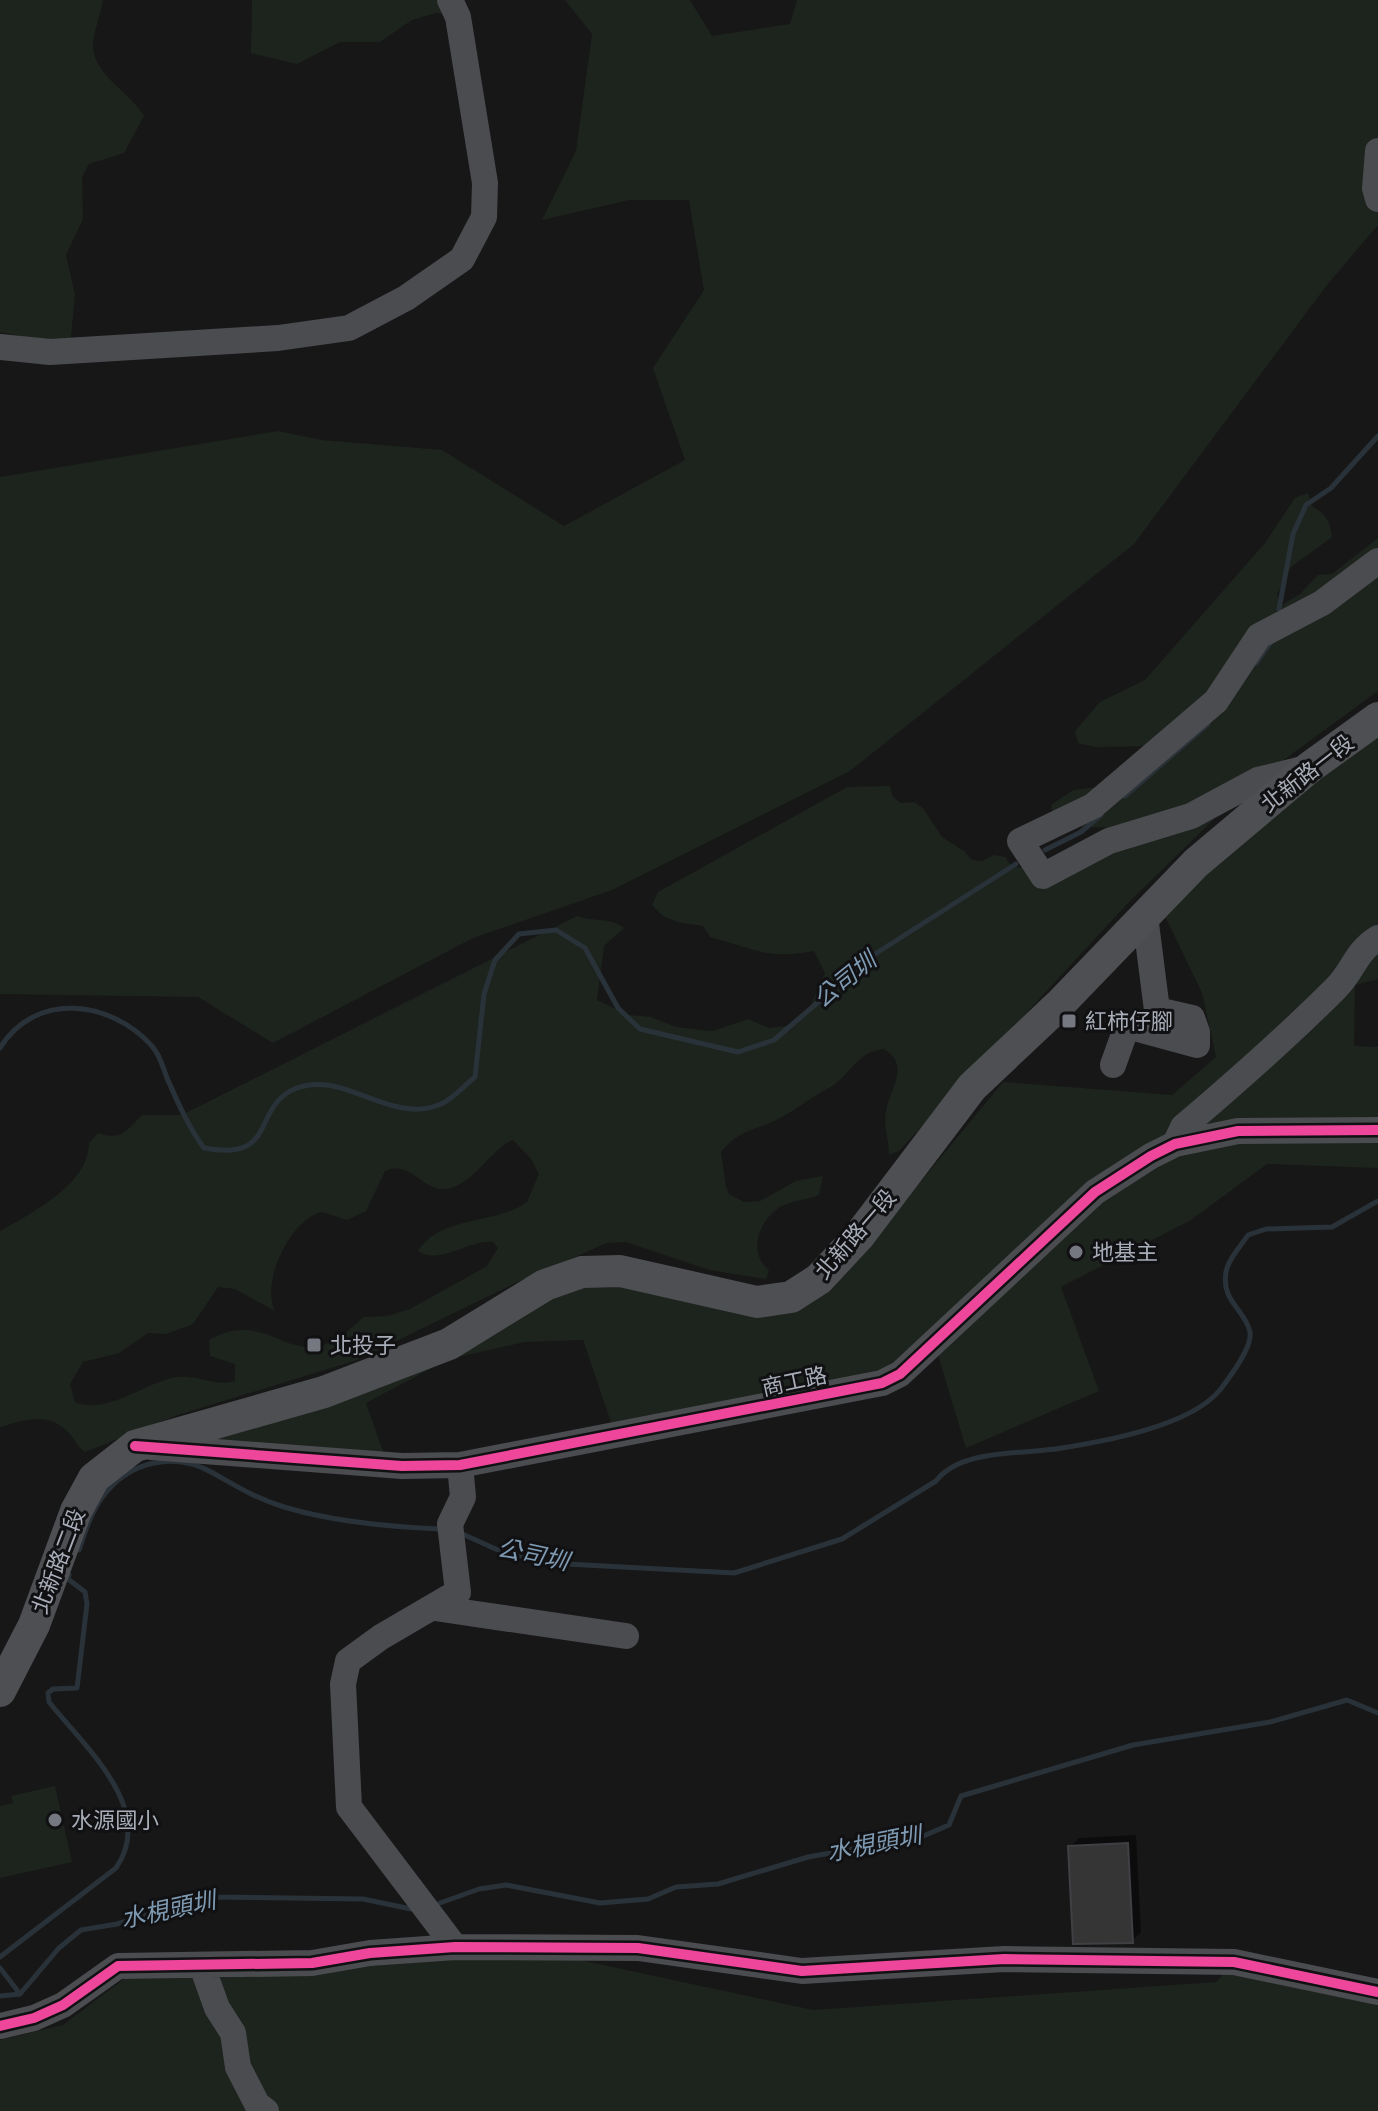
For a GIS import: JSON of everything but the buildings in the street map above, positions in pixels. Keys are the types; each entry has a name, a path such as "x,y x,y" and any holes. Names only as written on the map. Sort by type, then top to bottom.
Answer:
{"main road":[{"name":"北新路一段","path":"135,1446 324,1392 421,1355 449,1344 545,1285 582,1272 620,1271 757,1302 791,1297 819,1279 859,1236 972,1087 1196,863 1310,767 1378,718"},
{"name":"北新路二段","path":"0,1691 34,1625 76,1511 94,1478 135,1446"}],"street":[{"path":"0,347 50,352 278,338 349,328 406,298 462,259 484,217 485,183 458,17 450,0"},
{"path":"1378,151 1375,188 1378,199"},
{"path":"1310,767 1258,780 1191,816 1109,841 1043,876 1020,841 1093,806 1216,701 1259,636 1322,603 1378,561"},
{"path":"1113,1065 1127,1026 1197,1045 1192,1018 1157,1010 1145,916"},
{"path":"1175,1144 1183,1127 1279,1045 1347,978 1354,957 1378,938"},
{"name":"商工路","path":"135,1446 402,1466 460,1465 882,1383 900,1374 1095,1192 1175,1144 1238,1131 1378,1130"},
{"path":"455,1947 349,1807 343,1684 348,1661 381,1637 458,1592 450,1533 463,1497 460,1465"},
{"path":"435,1608 626,1636"},
{"path":"0,2026 34,2018 63,2005 118,1966 312,1963 370,1953 455,1947 638,1948 802,1971 1004,1959 1234,1962 1378,1992"},
{"path":"202,1966 217,2008 233,2033 238,2067 257,2104 266,2111"}],"shaded area":[{"path":"0,0 103,0 93,44 94,55 105,74 144,116 124,153 89,164 82,177 83,219 66,255 75,295 70,346 0,332"},
{"path":"252,0 446,0 451,14 436,13 412,20 380,42 340,42 297,64 251,53"},
{"path":"565,0 690,0 712,36 790,24 797,0 1378,0 1378,225 1327,285 1134,544 850,771 612,890 473,938 273,1043 198,997 0,994 0,477 278,431 321,440 442,450 564,526 685,460 653,368 704,290 689,200 629,200 542,220 576,151 592,34"},
{"path":"1308,493 1312,506 1326,518 1332,537 1291,567 1277,594 1280,606 1300,594 1318,575 1332,574 1378,538 1378,691 1248,786 1128,903 899,1151 889,1155 885,1117 898,1070 892,1056 884,1049 867,1054 836,1083 792,1111 742,1134 728,1144 721,1152 726,1187 729,1194 744,1202 760,1201 796,1181 823,1176 819,1195 782,1206 762,1227 757,1245 762,1263 769,1270 766,1279 709,1270 626,1242 607,1243 522,1280 357,1360 178,1415 85,1452 68,1432 52,1421 36,1419 0,1427 0,1231 42,1206 69,1184 80,1172 89,1143 98,1133 118,1135 142,1115 182,1115 577,916 613,922 624,928 604,946 597,1000 628,1015 651,1017 676,1027 713,1031 748,1019 769,1028 795,1025 811,1005 825,973 814,951 771,953 710,937 703,926 677,922 663,916 652,905 658,892 847,787 890,786 893,797 901,803 914,802 923,808 942,837 972,860 982,861 994,855 1005,857 1012,867 1028,867 1054,862 1077,851 1112,828 1067,826 1054,819 1051,805 1073,790 1098,787 1159,746 1095,747 1078,743 1075,731 1100,702 1145,680 1265,543 1295,498","holes":["513,1140 531,1159 539,1174 527,1202 500,1214 440,1231 418,1251 435,1256 493,1242 498,1248 487,1266 410,1309 387,1316 363,1317 339,1337 319,1346 301,1346 251,1331 232,1331 209,1340 210,1356 235,1364 235,1381 221,1383 178,1377 100,1405 75,1402 70,1384 83,1362 119,1353 148,1333 166,1334 193,1324 218,1287 235,1289 275,1311 271,1299 275,1269 281,1253 299,1226 322,1212 347,1220 366,1211 385,1171 401,1169 442,1189 462,1183"]},
{"path":"1378,724 1378,979 1355,985 1354,1046 1378,1047 1378,1168 1267,1164 1191,1220 1061,1287 1099,1391 966,1448 932,1335 875,1378 614,1431 583,1340 525,1342 449,1359 366,1403 386,1460 140,1450 593,1274 760,1310 832,1289 1003,1082 1172,1095 1216,1057 1202,993 1163,912"},
{"path":"55,1786 72,1862 0,1878 0,1806 13,1803 11,1796"},
{"path":"481,1957 580,1960 813,2010 1216,1982 1232,1965 1378,1995 1378,2111 0,2111 0,2040 63,2025 133,1972 214,1979"}],"waterway":[{"name":"公司圳","path":"1279,609 1293,534 1306,505 1331,488 1378,436"},
{"name":"公司圳","path":"1256,663 1271,642"},
{"name":"公司圳","path":"1125,796 1208,724"},
{"name":"公司圳","path":"1045,850 1081,832 1101,815"},
{"name":"公司圳","path":"0,1048 15,1030 33,1017 52,1010 73,1008 115,1018 154,1048 184,1114 204,1148 228,1150 244,1147 254,1140 273,1107 283,1096 297,1088 315,1084 333,1086 404,1108 422,1109 450,1099 475,1077 484,994 495,960 519,934 556,930 585,948 618,1008 640,1029 738,1052 774,1040 872,956 1016,864"},
{"name":"公司圳","path":"458,1532 500,1551 548,1563 734,1573 842,1539 961,1463 994,1455 1101,1441 1146,1430 1206,1403 1220,1390 1240,1362 1248,1346 1250,1332 1230,1298 1225,1282 1229,1262 1248,1235 1266,1229 1332,1227 1378,1201"},
{"name":"公司圳","path":"79,1550 96,1507 115,1483 140,1467 169,1461 198,1466 265,1500 303,1512 362,1523 441,1529"},
{"name":"公司圳","path":"0,1957 116,1868 126,1846 128,1823 111,1779 49,1702 48,1693 53,1689 77,1688 87,1604 85,1592 68,1579 69,1575"},
{"name":"水梘頭圳","path":"440,1903 479,1889 506,1885 600,1903 648,1899 676,1887 718,1884 808,1857 921,1837 949,1825 961,1796 1133,1745 1270,1722 1347,1700 1378,1713"},
{"name":"水梘頭圳","path":"0,1996 20,1994 59,1948 81,1930 117,1924 208,1897 363,1899 411,1909"},
{"name":"公司圳","path":"0,1968 20,1994"}],"cycle path":[{"path":"135,1446 402,1466 460,1465 882,1383 900,1374 1095,1192 1151,1156 1175,1144 1238,1131 1378,1130"},
{"path":"0,2026 34,2018 63,2005 118,1966 312,1963 370,1953 455,1947 638,1948 802,1971 1004,1959 1234,1962 1378,1992"}],"place":[{"name":"紅柿仔腳","path":"1069,1021"},
{"name":"地基主","path":"1076,1252"},
{"name":"北投子","path":"314,1345"},
{"name":"水源國小","path":"55,1820"}]}
